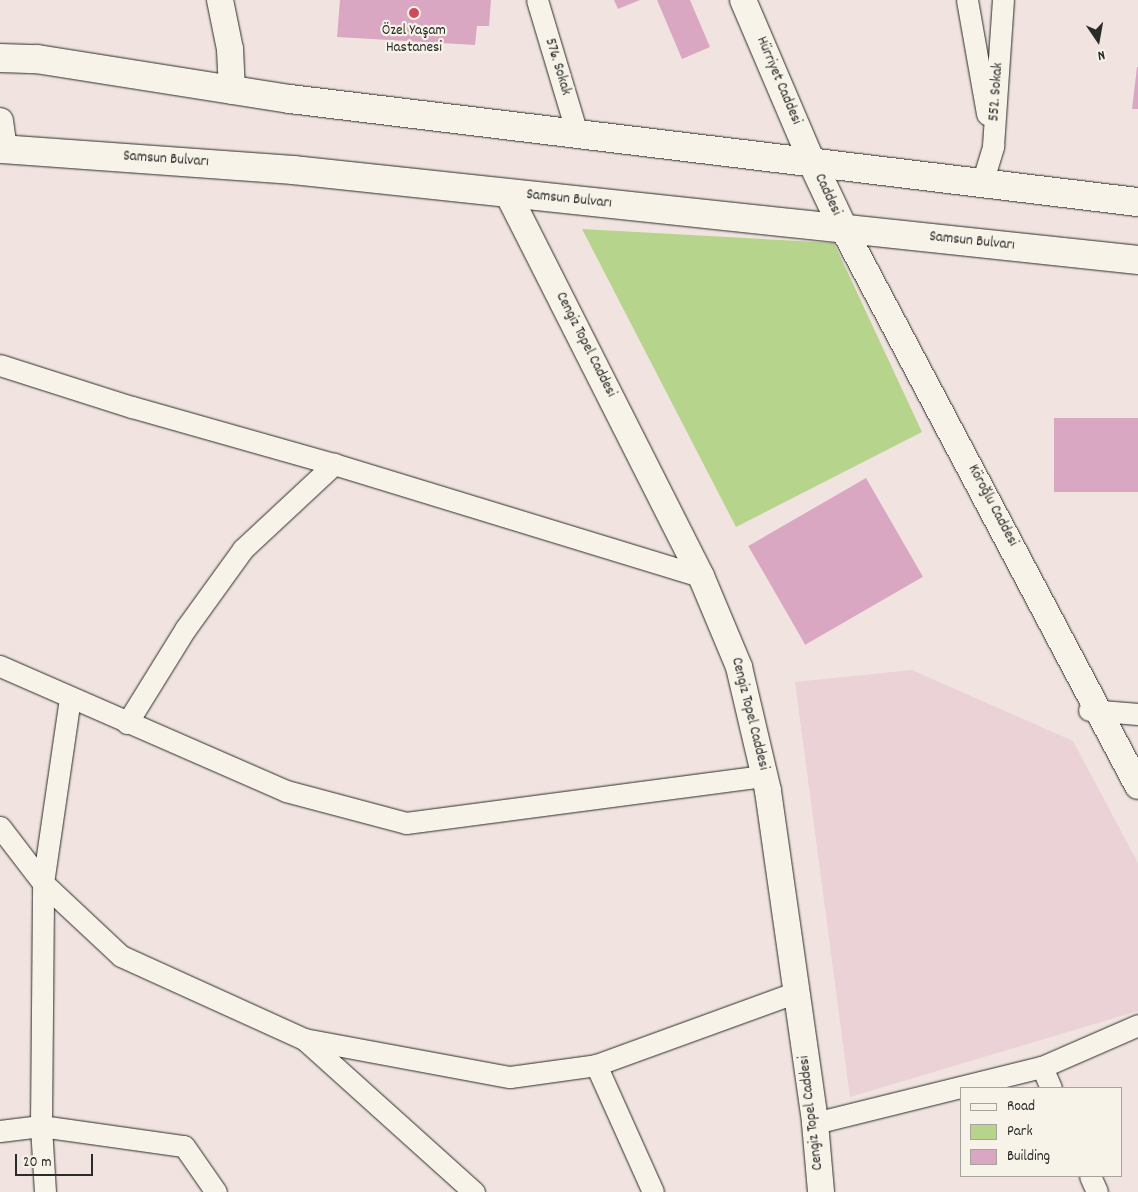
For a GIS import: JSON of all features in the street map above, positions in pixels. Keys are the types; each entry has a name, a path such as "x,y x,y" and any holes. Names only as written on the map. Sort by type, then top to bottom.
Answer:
{"main road":[{"path":"0,58 37,59 232,91 1138,202"},
{"name":"Samsun Bulvarı","path":"2,149 293,170 1138,260"},
{"name":"Caddesi","path":"812,162 843,228"}],"street":[{"path":"220,0 230,49 232,91"},
{"name":"576. Sokak","path":"537,0 577,133"},
{"name":"Hürriyet Caddesi","path":"743,0 812,162"},
{"path":"967,0 993,146"},
{"name":"552. Sokak","path":"982,183 993,146 1003,0"},
{"path":"0,121 2,149"},
{"name":"Cengiz Topel Caddesi","path":"508,194 701,576 739,667 765,776 815,1123 821,1192"},
{"name":"Köroğlu Caddesi","path":"843,228 1094,710 1138,786"},
{"path":"0,365 132,407 334,464 701,576"},
{"path":"127,722 186,628 243,549 334,464"},
{"path":"0,666 286,792 406,823 765,776"},
{"path":"45,1192 41,1126 43,883 70,698"},
{"path":"1094,710 1138,714"},
{"path":"0,827 43,883 121,956 304,1039 510,1077 596,1064 797,992"},
{"path":"961,1087 1042,1067 1138,1025"},
{"path":"304,1039 474,1192"},
{"path":"596,1064 653,1192"},
{"path":"1042,1067 1052,1087"},
{"path":"815,1123 960,1087"},
{"path":"0,1131 41,1126 184,1146 216,1192"},
{"path":"1090,1177 1097,1192"}],"shaded area":[{"path":"912,670 1073,741 1138,863 1138,1011 850,1097 795,682"}],"green space":[{"path":"582,229 834,243 922,432 736,527"}],"building":[{"name":"Özel Yaşam Hastanesi","path":"340,0 491,0 489,26 477,26 475,45 337,37"},
{"path":"614,0 640,0 618,9"},
{"path":"657,0 690,0 710,47 682,59"},
{"path":"1137,67 1138,109 1132,109"},
{"path":"1054,418 1138,418 1138,492 1054,492"},
{"path":"866,478 923,577 805,645 748,546"}],"place":[{"name":"Özel Yaşam Hastanesi","path":"414,13"}]}
